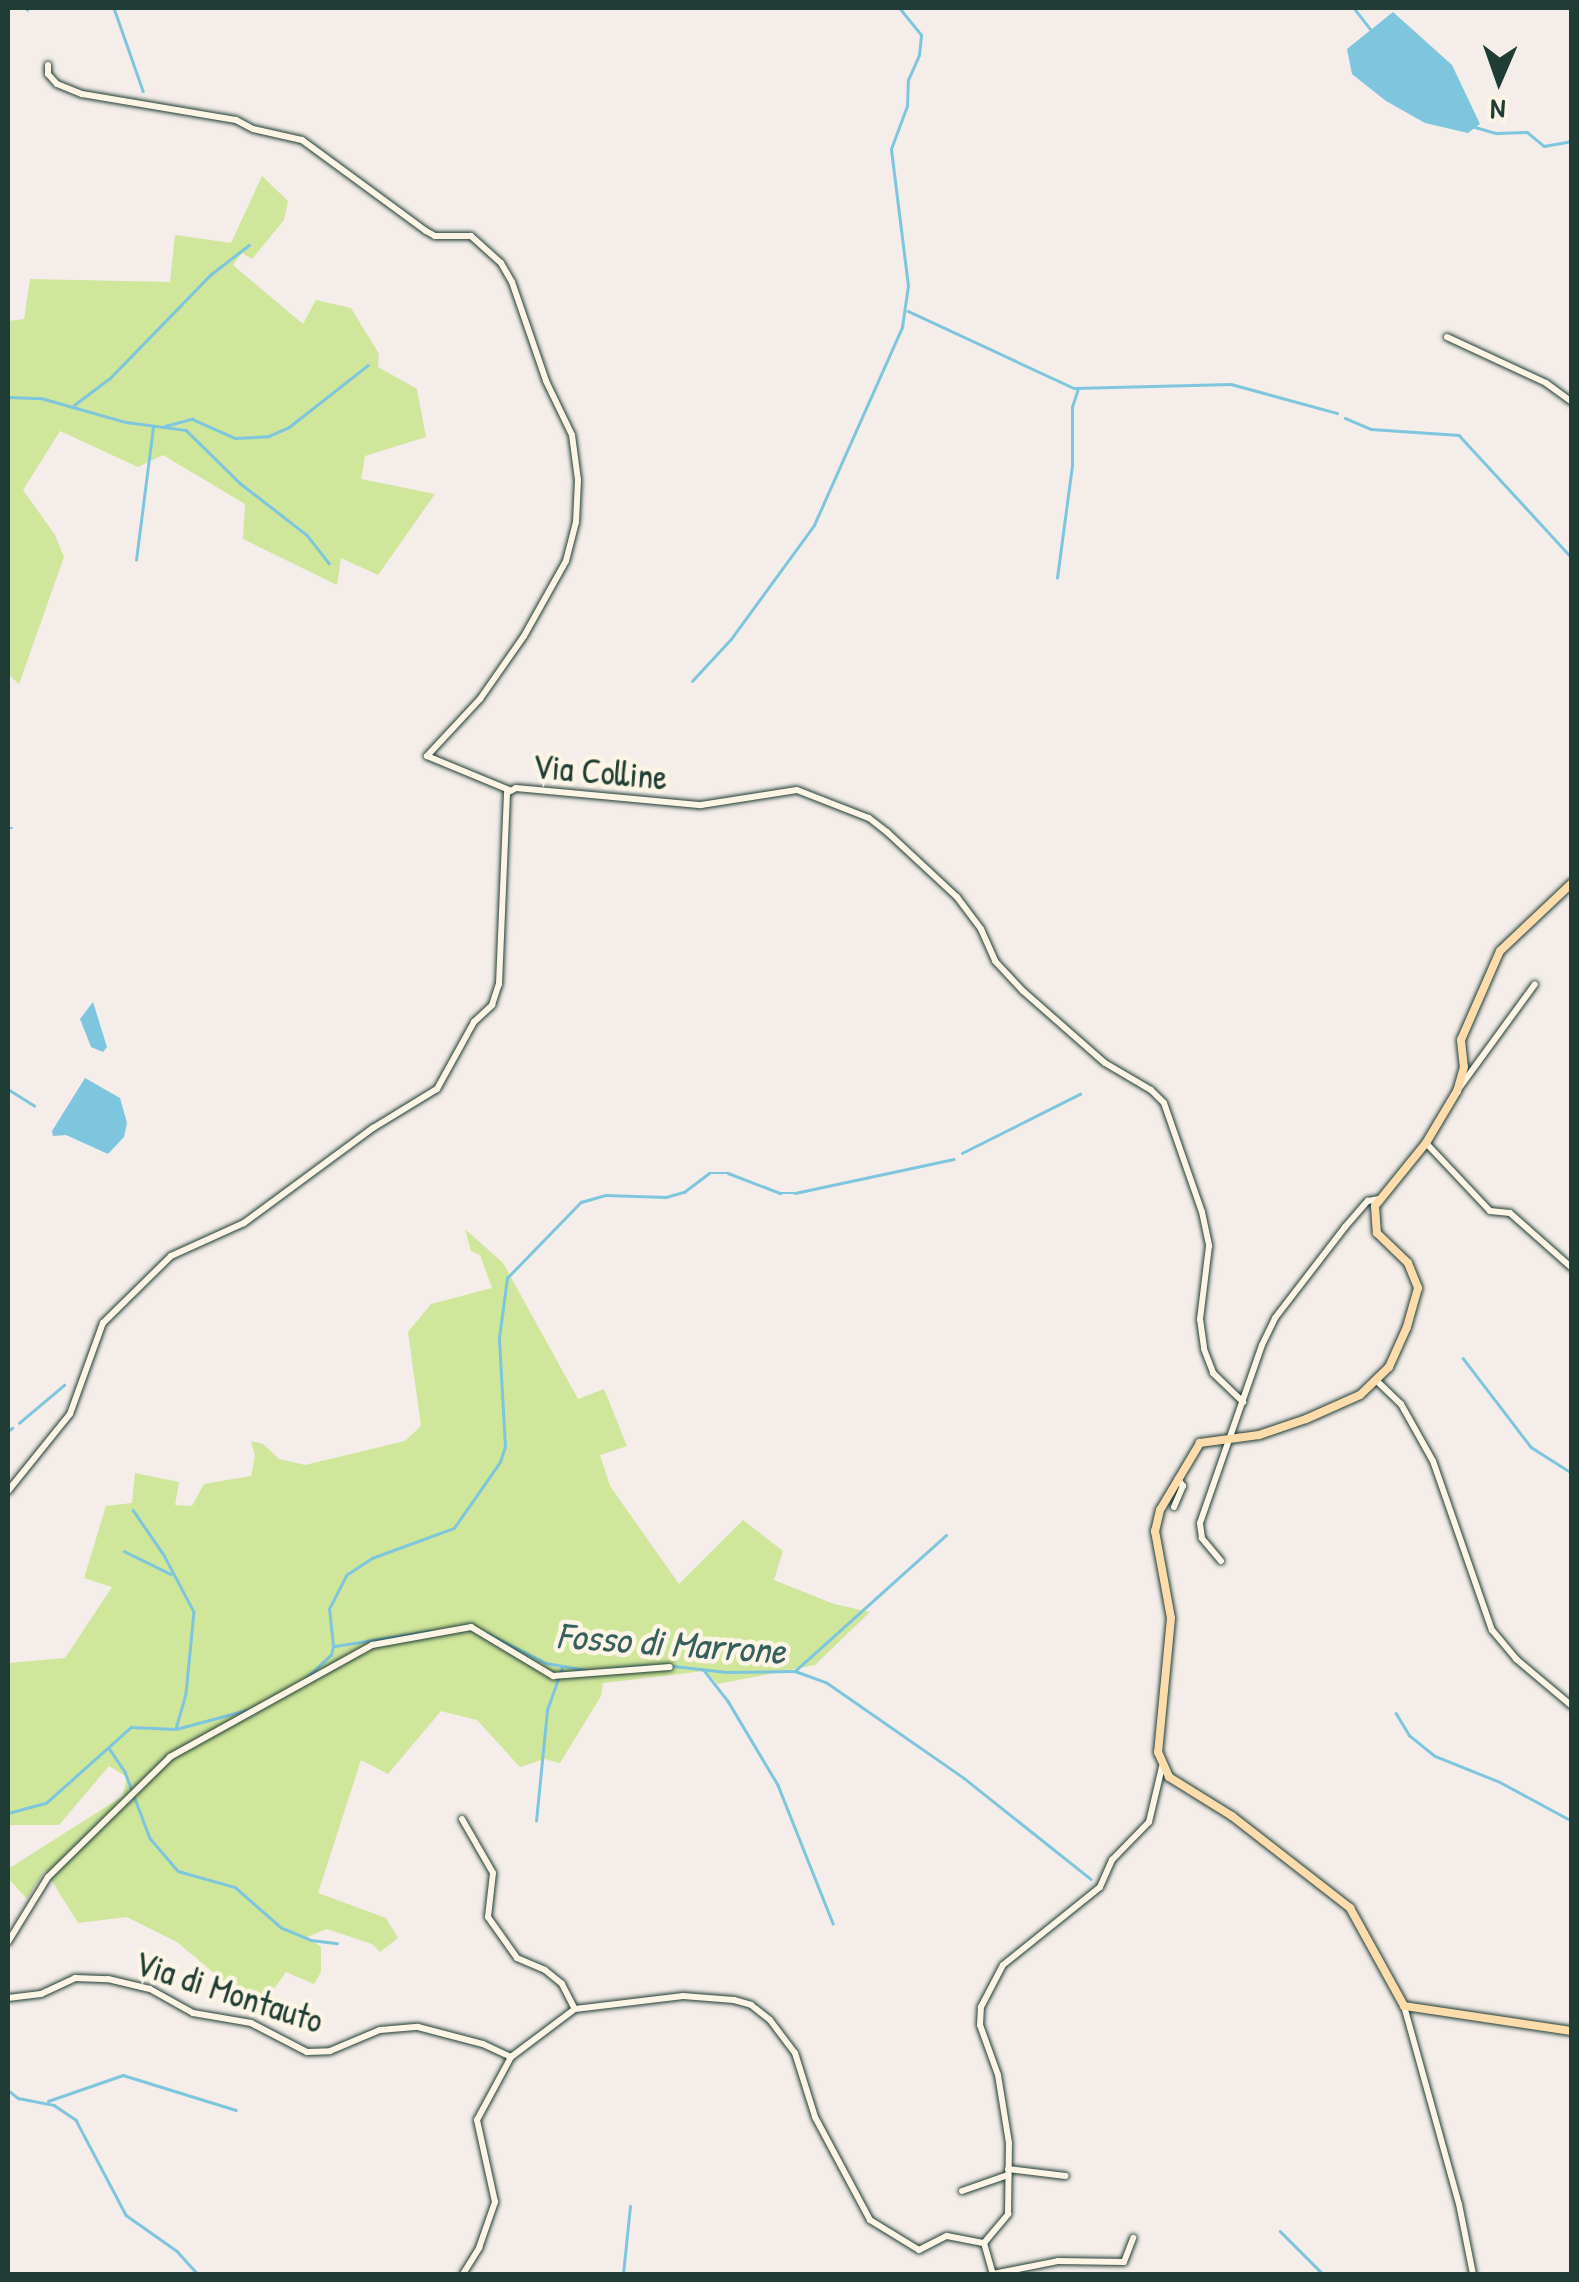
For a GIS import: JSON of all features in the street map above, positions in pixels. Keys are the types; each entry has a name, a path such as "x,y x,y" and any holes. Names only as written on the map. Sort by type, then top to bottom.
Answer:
{"main road":[{"path":"1572,883 1506,942 1461,1040 1464,1071 1457,1091 1426,1143 1378,1199 1374,1214 1378,1232 1408,1263 1418,1288 1400,1348 1378,1382 1350,1400 1279,1430 1200,1443 1177,1478 1156,1530 1172,1626 1158,1744 1162,1767 1173,1781 1232,1816 1350,1908 1404,2006 1572,2031"}],"street":[{"path":"48,65 48,74 57,84 82,94 236,120 253,129 302,140 426,230 480,240 512,282 546,381 572,436 578,480 576,522 566,561 524,636 480,699 427,752 429,759 500,782 509,790"},
{"path":"1447,337 1546,383 1572,402"},
{"name":"Via Colline","path":"8,1491 70,1414 103,1324 171,1256 244,1223 373,1128 437,1090 474,1022 492,1006 499,984 509,790 701,805 796,790 869,818 887,832 958,897 981,928 995,961 1023,991 1105,1064 1151,1090 1164,1103 1202,1212 1209,1246 1207,1290 1200,1319 1204,1349 1213,1373 1243,1402"},
{"path":"1457,1091 1535,984"},
{"path":"1426,1143 1490,1211 1510,1212 1572,1268"},
{"path":"1221,1561 1202,1538 1200,1526 1275,1318 1345,1227 1368,1201 1378,1199"},
{"path":"1378,1382 1400,1404 1433,1461 1492,1630 1516,1659 1572,1706"},
{"path":"1174,1508 1184,1486 1177,1478"},
{"path":"8,1942 48,1878 170,1757 372,1644 471,1627 553,1676 670,1668"},
{"path":"984,2244 1008,2214 1008,2128 996,2066 980,2026 981,2008 1002,1965 1100,1888 1112,1860 1149,1822 1162,1767"},
{"path":"462,1819 494,1873 488,1917 517,1958 545,1970 562,1984 575,2010"},
{"name":"Via di Montauto","path":"8,1998 41,1994 76,1978 95,1978 150,1988 193,2013 252,2022 307,2052 330,2052 380,2030 418,2027 483,2044 511,2058"},
{"path":"464,2274 480,2248 494,2202 477,2120 511,2058 575,2010 683,1996 750,2005 782,2032 795,2053 815,2117 870,2220 918,2250 947,2236 984,2244"},
{"path":"1404,2006 1473,2274"},
{"path":"962,2191 1008,2172 1066,2176"},
{"path":"984,2244 993,2274 1058,2260 1124,2262 1133,2238"}],"green space":[{"path":"262,176 288,201 284,220 252,259 242,253 233,265 303,324 316,300 351,308 379,354 378,367 417,389 426,437 365,456 361,479 435,494 378,575 341,558 337,585 243,539 245,504 163,455 138,467 60,431 23,490 55,535 64,557 19,684 8,674 8,321 24,319 30,279 170,282 175,235 231,243"},
{"path":"465,1229 503,1263 578,1399 604,1389 627,1446 600,1455 610,1486 679,1584 743,1520 783,1551 774,1580 834,1604 870,1612 815,1665 718,1684 705,1671 603,1683 601,1696 560,1763 544,1759 520,1767 477,1720 441,1711 388,1774 361,1760 318,1893 386,1918 398,1938 380,1952 372,1944 327,1929 307,1937 321,1947 321,1972 314,1984 286,1972 267,1999 245,1999 177,1942 127,1917 78,1923 45,1870 27,1899 8,1878 8,1869 123,1796 127,1777 109,1766 59,1825 8,1825 8,1663 65,1658 112,1587 84,1578 106,1506 132,1503 135,1473 179,1482 175,1505 192,1506 204,1484 251,1476 255,1456 251,1441 263,1444 279,1459 305,1465 405,1441 421,1426 408,1332 431,1304 492,1288 480,1255 471,1251"}],"water":[{"path":"1393,12 1452,65 1480,124 1468,133 1425,123 1386,101 1352,74 1347,49"},
{"path":"93,1002 107,1047 103,1052 91,1047 80,1019"},
{"path":"85,1078 120,1098 127,1123 124,1137 108,1154 66,1135 53,1136 52,1131"}],"waterway":[{"path":"114,8 143,91"},
{"path":"692,681 731,639 814,525 902,327 908,286 891,149 907,106 908,80 919,55 921,35 899,8"},
{"path":"1354,8 1371,30"},
{"path":"1475,127 1496,133 1527,132 1544,146 1572,141"},
{"path":"74,405 110,378 210,275 249,245"},
{"path":"908,311 1074,388 1231,384 1337,413"},
{"path":"165,426 192,419 235,438 269,436 289,427 368,365"},
{"path":"1057,578 1072,466 1072,407 1078,389"},
{"path":"8,397 41,398 126,422 186,430 240,483 307,535 329,563"},
{"path":"1345,418 1371,429 1459,435 1572,558"},
{"path":"136,560 153,428"},
{"path":"8,1089 34,1105"},
{"path":"962,1153 1080,1094"},
{"path":"333,1646 329,1609 346,1575 372,1558 454,1528 500,1462 505,1447 499,1338 507,1278 581,1202 605,1195 666,1197 684,1192 709,1173 728,1173 780,1193 795,1193 953,1159"},
{"path":"1463,1358 1531,1447 1572,1473"},
{"path":"19,1423 64,1385"},
{"path":"8,1431 12,1428"},
{"path":"133,1510 164,1555 194,1612 186,1694 176,1729"},
{"path":"795,1671 946,1535"},
{"path":"124,1551 171,1574"},
{"name":"Fosso di Marrone","path":"335,1646 430,1631"},
{"name":"Fosso di Marrone","path":"487,1633 546,1663 586,1670"},
{"name":"Fosso di Marrone","path":"306,1678 331,1655 333,1647"},
{"name":"Fosso di Marrone","path":"609,1669 646,1666"},
{"name":"Fosso di Marrone","path":"674,1666 726,1672 795,1671 826,1682 964,1778 1091,1879"},
{"path":"536,1821 547,1710 562,1668"},
{"path":"703,1669 728,1701 778,1785 833,1923"},
{"name":"Fosso di Marrone","path":"8,1813 46,1803 131,1727 176,1729 247,1710"},
{"path":"1396,1713 1409,1735 1435,1756 1500,1782 1572,1821"},
{"path":"109,1748 125,1772 150,1838 178,1871 235,1887 282,1928 311,1940 337,1943"},
{"path":"48,2101 123,2075 236,2110"},
{"path":"8,2090 18,2098 54,2105 76,2120 126,2215 177,2251 198,2274"},
{"path":"623,2274 630,2206"},
{"path":"1280,2231 1323,2274"}]}
